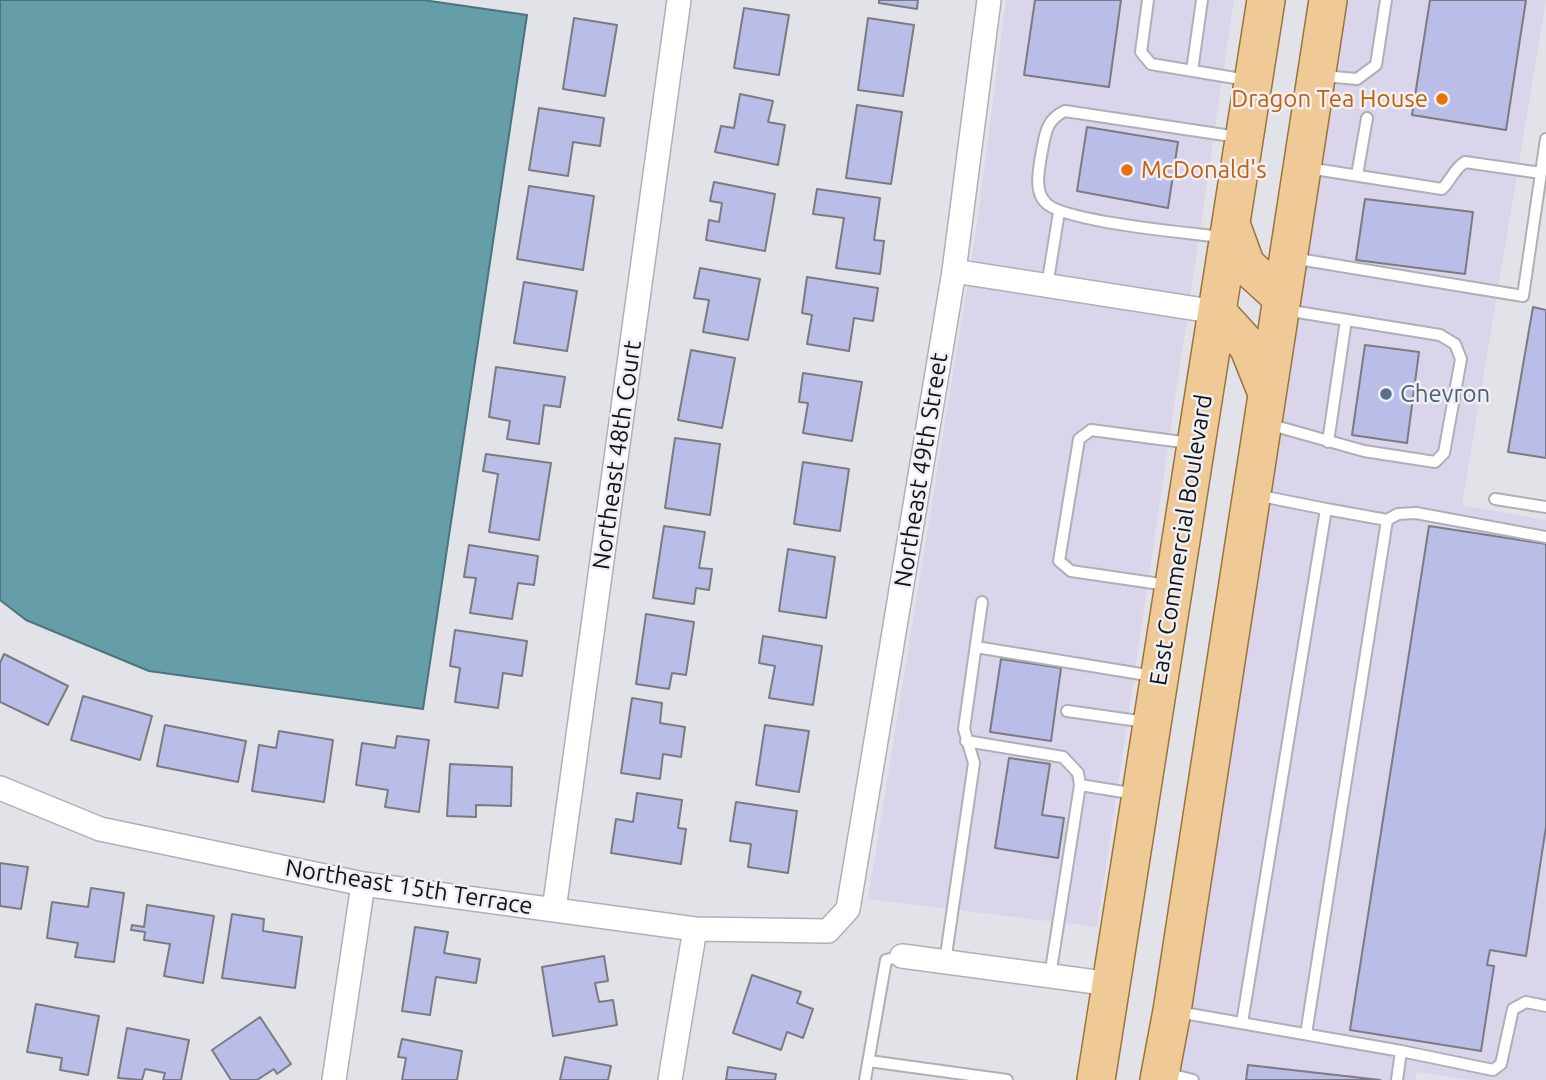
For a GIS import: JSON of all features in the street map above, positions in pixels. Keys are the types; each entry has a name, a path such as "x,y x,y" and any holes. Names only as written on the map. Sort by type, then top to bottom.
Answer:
{"main road":[{"name":"East Commercial Boulevard","path":"1096,1080 1266,0"},
{"path":"1171,1077 1172,1011 1328,0"},
{"path":"1230,231 1246,265 1280,303"},
{"path":"1217,312 1248,346 1264,407"}],"street":[{"name":"Northeast 48th Court","path":"554,910 679,0"},
{"name":"Northeast 49th Street","path":"828,932 848,909 954,271 989,0"},
{"path":"954,271 1217,312"},
{"name":"Northeast 15th Terrace","path":"0,788 100,830 363,884 695,929 828,932"},
{"path":"334,1080 363,884"},
{"path":"670,1080 695,929"},
{"path":"902,956 1111,985"}],"lane":[{"path":"1148,0 1141,52 1151,64 1253,81"},
{"path":"1192,71 1202,0"},
{"path":"1316,75 1356,79 1376,65 1386,0"},
{"path":"1230,231 1082,218 1059,212 1044,202 1037,180 1045,131 1055,116 1065,111 1244,138"},
{"path":"1357,175 1367,118"},
{"path":"1288,257 1523,296 1546,139"},
{"path":"1301,167 1442,189 1451,180 1456,168 1465,162 1541,173"},
{"path":"1047,286 1059,212"},
{"path":"1264,407 1328,442 1364,451 1435,462 1444,453 1461,359 1455,344 1440,335 1346,320 1280,303"},
{"path":"1328,442 1346,320"},
{"path":"1174,586 1071,571 1059,561 1079,439 1091,430 1196,443"},
{"path":"1251,494 1387,520 1398,514 1416,513 1546,537"},
{"path":"1495,499 1546,507"},
{"path":"1242,1023 1326,509"},
{"path":"1306,1034 1387,520"},
{"path":"946,962 974,763 964,729 982,602"},
{"path":"976,647 1160,677"},
{"path":"1067,711 1152,723"},
{"path":"966,741 1063,757 1078,773 1080,785 1050,976"},
{"path":"1080,785 1141,795"},
{"path":"865,1080 886,960 902,956"},
{"path":"1172,1011 1493,1070 1501,1064 1513,1009 1526,1002 1546,1006"},
{"path":"1397,1080 1401,1051"},
{"path":"869,1061 1007,1080"}],"shaded area":[{"path":"1006,0 1234,0 1097,927 868,899 977,224"},
{"path":"1342,0 1546,0 1462,505 1546,520 1546,1080 1470,1080 1417,1072 1415,1080 1169,1080"}],"water":[{"path":"0,0 423,0 527,15 423,709 149,671 26,620 0,600"}],"building":[{"path":"879,0 918,0 917,9 879,3"},
{"path":"1035,0 1121,0 1109,87 1024,75"},
{"path":"1430,0 1526,0 1506,130 1412,115"},
{"path":"744,8 789,15 779,75 734,68"},
{"path":"574,18 617,25 605,96 563,89"},
{"path":"868,18 914,25 903,96 858,90"},
{"path":"740,94 773,101 768,122 785,125 778,165 715,152 721,126 734,128"},
{"path":"857,105 902,112 891,184 846,178"},
{"path":"539,108 604,118 600,146 573,142 568,176 529,170"},
{"path":"1087,127 1178,142 1168,208 1077,191"},
{"path":"714,182 775,194 765,251 706,240 709,220 719,222 722,203 710,201"},
{"path":"529,186 594,196 583,270 517,259"},
{"path":"817,189 880,198 874,240 884,241 880,274 836,268 844,218 813,214"},
{"path":"1365,199 1473,212 1465,274 1356,260"},
{"path":"700,268 760,279 748,340 703,332 709,300 694,298"},
{"path":"807,277 878,288 873,321 854,318 849,351 807,344 812,315 802,313"},
{"path":"524,282 577,291 567,351 514,343"},
{"path":"1533,307 1546,310 1546,458 1508,452"},
{"path":"1365,345 1419,352 1407,443 1352,435"},
{"path":"691,350 735,358 722,428 678,420"},
{"path":"496,367 565,377 560,407 544,405 539,444 507,439 510,421 489,417"},
{"path":"803,373 862,382 852,441 803,433 808,403 799,402"},
{"path":"675,438 720,444 710,515 665,508"},
{"path":"486,454 551,463 539,540 489,532 498,474 483,471"},
{"path":"803,462 849,469 840,531 794,524"},
{"path":"664,526 705,532 699,568 712,569 709,590 696,588 694,604 653,598"},
{"path":"1429,526 1546,544 1546,827 1526,956 1490,950 1487,965 1494,966 1481,1051 1350,1030"},
{"path":"469,545 538,556 534,585 518,583 512,619 470,613 476,578 464,577"},
{"path":"788,549 835,557 826,618 779,611"},
{"path":"646,614 694,622 686,675 672,673 669,689 636,684"},
{"path":"455,630 527,641 522,676 503,673 498,708 455,702 460,668 450,666"},
{"path":"763,636 822,646 813,705 769,698 775,666 759,663"},
{"path":"4,654 68,686 48,725 0,702 0,663"},
{"path":"1001,659 1061,668 1051,741 990,732"},
{"path":"83,696 152,716 140,760 71,740"},
{"path":"632,698 662,703 660,723 685,727 681,757 663,754 660,779 621,773"},
{"path":"165,725 246,741 238,782 157,766"},
{"path":"765,725 809,731 799,792 756,785"},
{"path":"279,731 333,740 324,802 252,791 259,745 276,748"},
{"path":"397,736 429,740 419,812 385,807 388,790 356,785 362,743 395,748"},
{"path":"1009,758 1050,764 1042,815 1064,818 1058,858 995,848"},
{"path":"450,764 512,767 511,806 476,805 476,817 447,816"},
{"path":"637,793 682,800 678,828 686,829 681,864 611,853 616,819 633,822"},
{"path":"736,802 797,811 788,873 748,867 751,844 730,841"},
{"path":"0,863 28,867 21,909 0,906"},
{"path":"91,888 124,893 114,962 75,957 78,943 47,938 52,902 88,907"},
{"path":"147,905 214,916 203,983 164,976 170,944 144,940 145,932 131,930 132,925 144,927"},
{"path":"232,914 264,919 263,931 302,937 295,988 222,978"},
{"path":"415,927 448,932 444,953 480,959 476,983 436,977 430,1015 402,1011"},
{"path":"604,956 608,981 595,983 599,1002 613,1000 617,1025 553,1036 542,967"},
{"path":"752,975 801,992 797,1003 813,1009 803,1038 787,1032 781,1050 733,1033"},
{"path":"36,1004 99,1016 88,1075 60,1070 62,1058 27,1052"},
{"path":"260,1017 291,1064 277,1074 274,1069 257,1080 231,1080 212,1050"},
{"path":"127,1028 189,1040 181,1080 163,1080 165,1073 145,1069 142,1080 118,1078"},
{"path":"402,1039 462,1051 457,1080 402,1080 406,1058 398,1057"},
{"path":"565,1057 611,1066 608,1080 560,1080"},
{"path":"1248,1065 1380,1080 1246,1080"},
{"path":"728,1067 776,1074 775,1080 726,1080"}],"place":[{"name":"Dragon Tea House","path":"1442,99"},
{"name":"McDonald's","path":"1127,170"},
{"name":"Chevron","path":"1386,394"}]}
